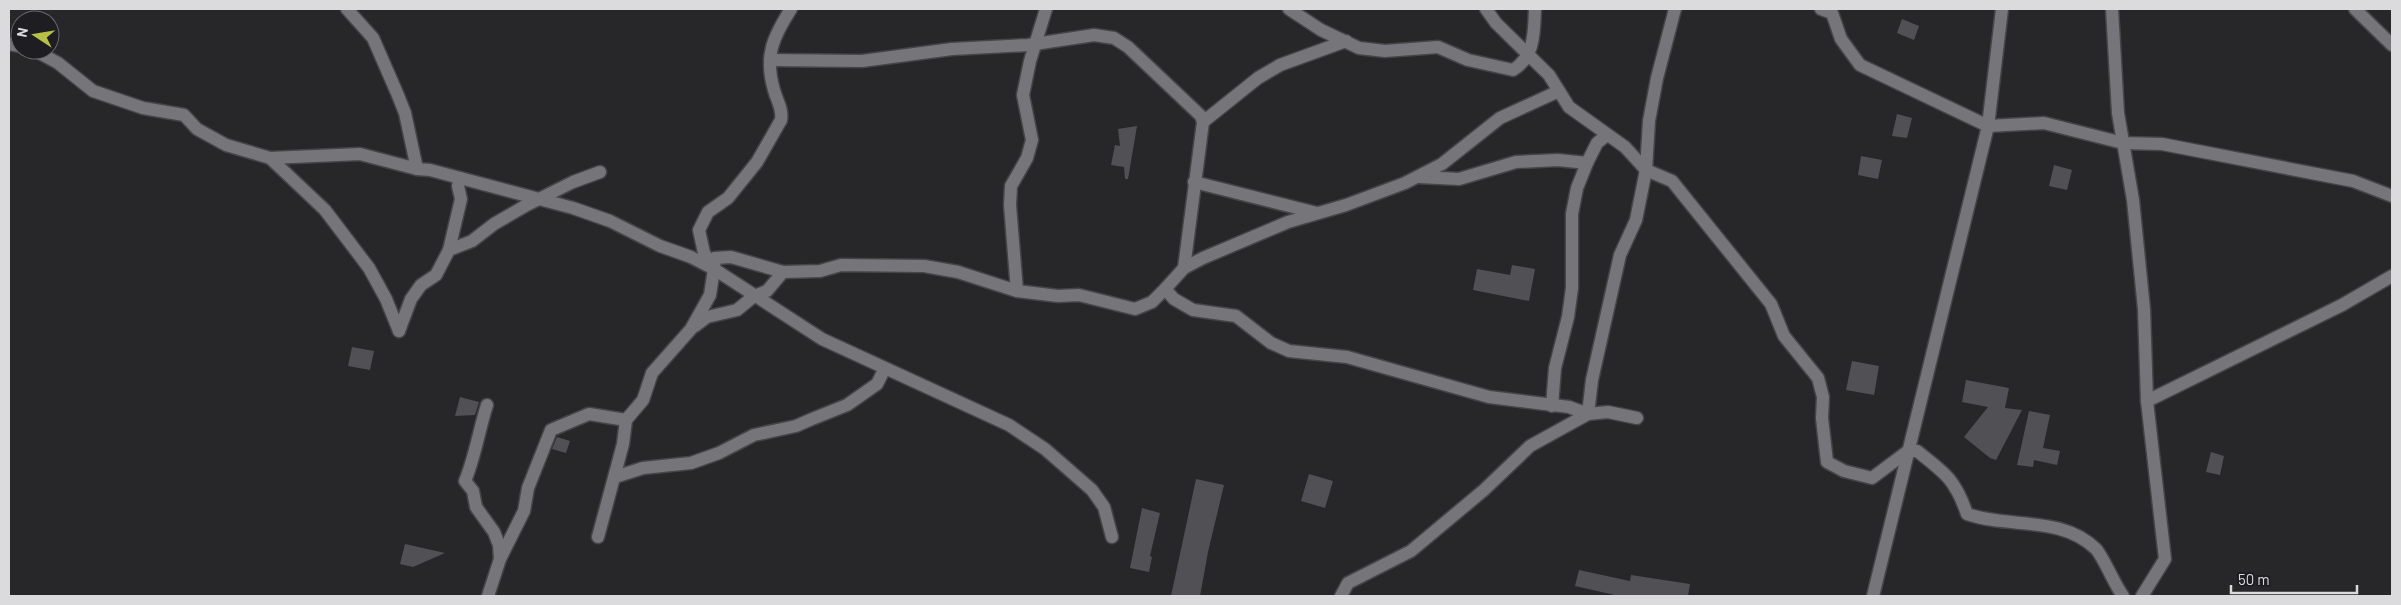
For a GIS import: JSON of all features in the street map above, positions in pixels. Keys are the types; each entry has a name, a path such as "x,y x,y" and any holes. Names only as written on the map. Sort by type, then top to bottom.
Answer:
{"street":[{"path":"347,9 373,38 405,113 417,169"},
{"path":"714,269 704,253 699,230 708,212 728,198 746,177 772,139 781,120 782,112 774,88 770,60 777,30 791,9"},
{"path":"1017,291 1011,186 1028,158 1032,140 1023,95 1046,9"},
{"path":"1289,9 1321,30 1359,48 1384,51 1438,47 1468,60 1513,70 1525,63 1529,53 1534,35 1535,9"},
{"path":"1486,9 1496,23 1529,53 1549,75 1569,107 1624,147 1646,170 1672,181 1771,304 1784,336 1818,378 1823,396 1822,418 1827,462 1844,471 1872,478 1908,451 1917,451 1943,471 1959,489 1967,514 2013,523 2056,526 2096,550 2123,596"},
{"path":"1588,414 1592,380 1620,254 1636,220 1646,170 1649,121 1657,78 1675,9"},
{"path":"1873,596 1988,126 2002,9"},
{"path":"2355,9 2392,45"},
{"path":"1829,10 1841,40 1860,65 1988,126 2044,124 2123,142 2162,144 2353,181 2392,196"},
{"path":"2111,10 2118,113 2134,200 2144,309 2147,401 2165,559 2142,596"},
{"path":"770,60 862,61 952,49 990,48 1094,36 1114,38 1128,47 1201,116 1203,122 1184,268"},
{"path":"1203,122 1258,78 1280,65 1346,42"},
{"path":"52,60 93,91 143,108 184,115 197,129 226,144 270,158 360,154 417,169 430,170 540,198 586,212 610,221 660,246 690,257 714,269 822,340 884,370 1009,425 1045,449 1092,490 1104,506 1112,537"},
{"path":"598,537 623,444 626,420 643,400 652,373 690,329 710,295 715,258 731,257 783,272 820,272 841,265 908,265 943,269 1017,291 1058,296 1080,295 1135,309 1152,302 1184,268 1288,222 1346,205 1418,177 1442,164 1500,118 1559,91"},
{"path":"1552,406 1555,368 1568,317 1572,288 1572,214 1577,188 1597,143 1606,135"},
{"path":"270,158 325,210 369,268 386,299 400,332 411,299 421,285 436,275 449,250 461,199 458,186 460,178"},
{"path":"1418,177 1459,179 1502,165 1524,161 1566,160 1587,163"},
{"path":"449,250 472,241 515,211 540,198 573,182 600,172"},
{"path":"1194,182 1317,213"},
{"path":"690,329 707,317 737,310 754,296 767,291 783,272"},
{"path":"2147,401 2342,306 2392,276"},
{"path":"1165,289 1174,300 1193,310 1236,316 1271,343 1289,351 1347,357 1489,397 1569,407 1588,414"},
{"path":"614,477 643,468 691,462 719,453 754,435 796,426 847,405 877,384 884,370"},
{"path":"487,406 465,481 473,491 476,507 494,532 499,545 500,559"},
{"path":"1341,596 1348,584 1411,551 1484,490 1530,446 1588,414 1608,412 1637,418"},
{"path":"488,596 500,559 524,510 528,488 551,430 589,414 626,420"}],"building":[{"path":"1902,19 1919,26 1914,40 1897,33"},
{"path":"1897,114 1912,118 1907,138 1892,136"},
{"path":"1137,126 1128,179 1125,179 1124,167 1111,165 1115,145 1120,146 1118,129"},
{"path":"1861,156 1882,160 1878,179 1858,175"},
{"path":"2054,165 2072,170 2067,190 2049,186"},
{"path":"1512,265 1535,269 1529,301 1473,290 1477,269 1510,275"},
{"path":"352,347 374,351 370,370 348,366"},
{"path":"1852,361 1879,366 1874,395 1846,390"},
{"path":"1966,380 2009,388 2005,408 2022,410 1996,460 1990,458 1964,437 1988,407 1962,402"},
{"path":"460,397 479,402 475,415 455,416"},
{"path":"2029,411 2050,415 2043,448 2060,451 2057,465 2034,460 2033,467 2017,465"},
{"path":"557,437 570,441 566,453 552,449"},
{"path":"2211,452 2224,456 2220,475 2206,472"},
{"path":"1309,474 1333,481 1325,508 1301,501"},
{"path":"1196,479 1224,485 1200,596 1171,596"},
{"path":"1142,508 1160,513 1150,556 1152,557 1149,572 1130,568"},
{"path":"405,544 445,553 413,567 400,564"},
{"path":"1579,570 1630,581 1631,575 1690,584 1688,596 1619,596 1575,586"}]}
